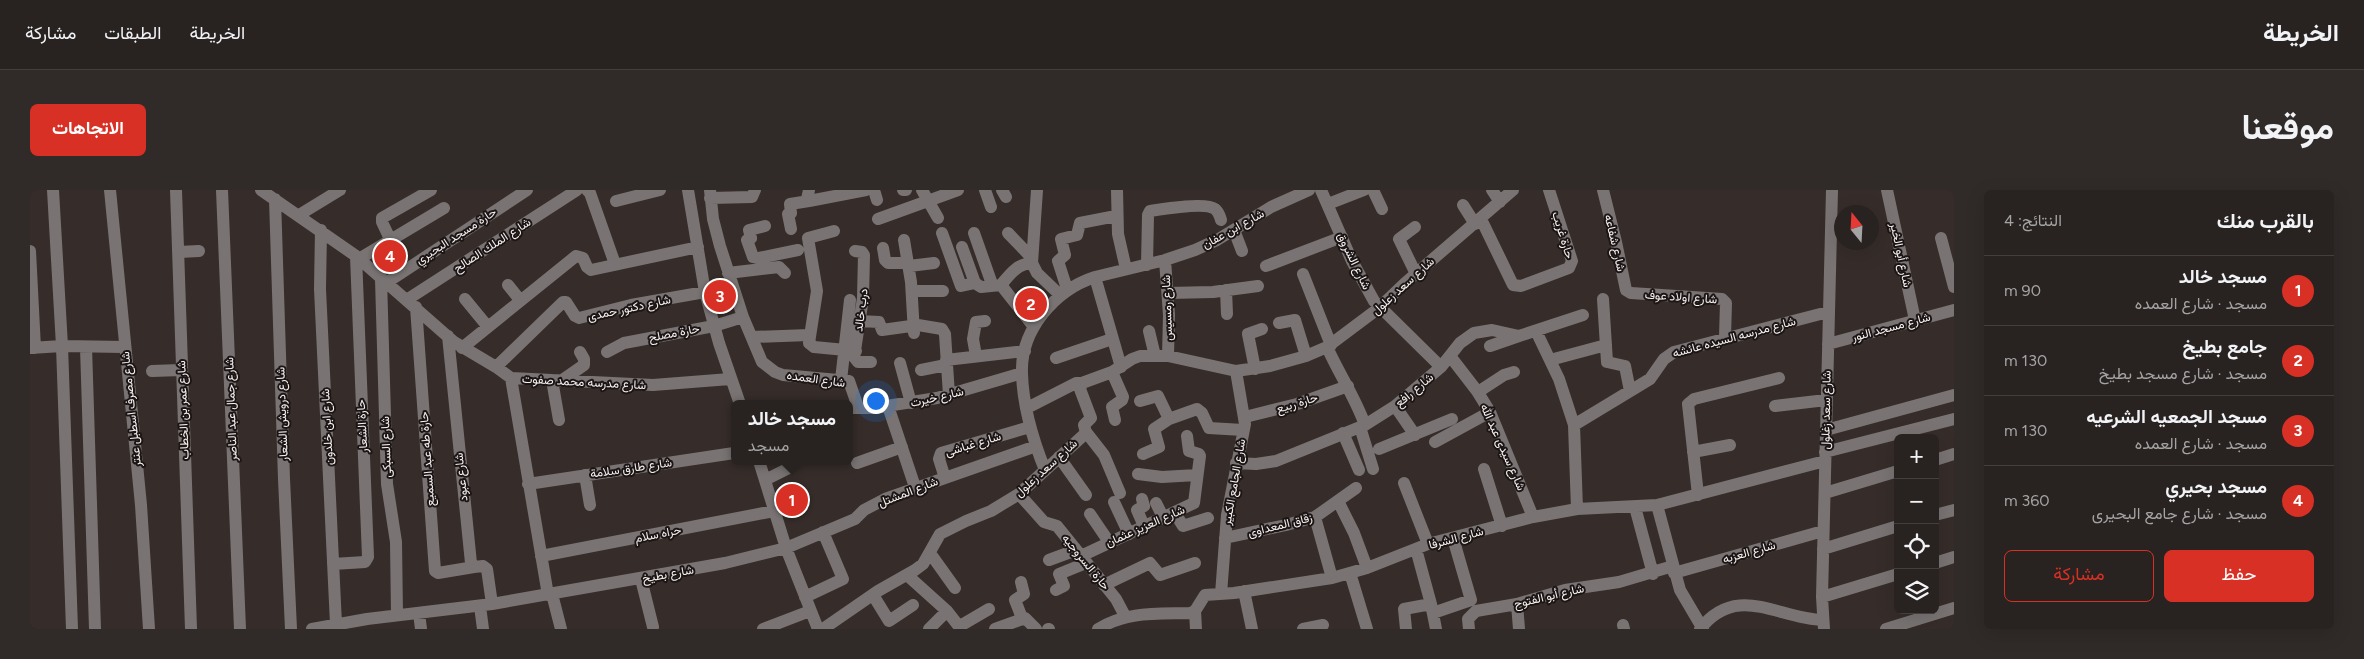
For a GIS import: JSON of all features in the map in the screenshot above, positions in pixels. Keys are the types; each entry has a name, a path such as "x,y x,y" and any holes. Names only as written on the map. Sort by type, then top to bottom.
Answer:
{"street":[{"path":"53,190 62,346 72,629"},
{"name":"شارع مصرف اسطبل عنتر","path":"110,190 124,348 141,505 149,629"},
{"name":"شارع عمر بن الخطاب","path":"176,190 190,629"},
{"name":"شارع جمال عبد الناصر","path":"222,190 240,629"},
{"name":"شارع مدرسه محمد صفوت","path":"261,190 321,230 358,258 462,348 496,366 511,378 653,385 730,378"},
{"path":"299,215 340,190"},
{"path":"390,239 382,218 431,190"},
{"name":"حارة مسجد البحيري","path":"383,281 527,190"},
{"name":"شارع الملك الصالح","path":"412,303 577,190"},
{"path":"587,190 590,193 615,264"},
{"path":"616,201 660,190"},
{"path":"688,190 705,292 730,378 738,400"},
{"path":"710,194 752,197 755,190"},
{"path":"791,229 788,214 803,204 866,190"},
{"path":"922,190 938,218"},
{"path":"878,219 958,190"},
{"path":"985,190 991,207"},
{"path":"1031,260 1037,190"},
{"path":"1117,190 1116,216 1126,269"},
{"name":"شارع ابن عفان","path":"1045,470 1030,427 1022,373 1025,351 1034,328 1064,292 1094,277 1165,260 1217,240 1272,207 1309,190"},
{"name":"شارع الشروق","path":"1321,190 1360,277 1379,308 1441,367"},
{"path":"1328,204 1364,190"},
{"path":"1373,190 1382,210"},
{"path":"1492,190 1500,202"},
{"name":"شارع سعد زعلول","path":"822,629 873,594 923,564 940,534 966,520 991,511 1019,494 1086,432 1084,425 1092,418 1080,389 1082,383 1116,370 1132,358 1168,356 1236,370 1255,369 1306,356 1329,346 1379,308 1513,190"},
{"name":"حارة غريب","path":"1478,222 1513,285 1520,286 1569,268 1572,261 1549,190"},
{"name":"شارع شفاعه","path":"1603,190 1626,290 1631,293"},
{"name":"شارع سعد زغلول","path":"1824,625 1822,598 1823,530 1832,190"},
{"name":"شارع أبو الخير","path":"1887,190 1915,320"},
{"name":"شارع العمده","path":"710,194 713,219 728,273 743,317 762,362 775,372 805,378 850,382 853,400"},
{"name":"شارع درويش الشعار","path":"275,199 291,629"},
{"path":"1463,205 1478,222"},
{"path":"1147,265 1148,215 1150,211 1181,207 1213,208 1218,212 1221,220"},
{"path":"358,258 444,208"},
{"path":"1064,292 1058,261 1065,255 1061,239 1078,235 1080,223 1116,216"},
{"path":"694,222 713,219"},
{"path":"765,226 749,230 751,238 747,239 751,254 760,263 779,267 785,273"},
{"path":"1415,227 1399,240 1416,274"},
{"name":"شارع ابن خلدون","path":"321,230 320,289 336,624"},
{"path":"1234,230 1242,251"},
{"path":"834,231 808,238 817,291 809,343 811,346 850,350"},
{"path":"942,233 961,285 975,283"},
{"path":"974,233 997,284 1034,328"},
{"path":"1008,233 1031,260 1037,272 1064,292"},
{"path":"1266,266 1342,237"},
{"path":"1941,238 1954,287"},
{"path":"904,240 912,291 914,329"},
{"path":"462,348 576,256 582,258 591,270 698,247"},
{"path":"962,247 975,283 981,287 997,284 1014,269 1031,260"},
{"path":"882,248 885,260 888,263 909,265 934,263"},
{"path":"728,273 798,250"},
{"path":"30,251 33,348 62,346 124,348"},
{"path":"179,252 199,251"},
{"name":"درب خالد","path":"850,350 860,321 865,282 864,255 862,252 855,251"},
{"name":"حارة الشعار","path":"333,564 365,562 368,556 358,258"},
{"name":"شارع رمسيس","path":"1165,260 1168,293 1168,356"},
{"path":"1303,274 1337,369 1348,386 1363,426 1373,469"},
{"path":"1094,277 1112,339 1116,370 1123,397 1122,400 1112,407 1114,420"},
{"name":"شارع السبكى","path":"383,281 387,484 396,542 397,615"},
{"path":"508,285 520,300"},
{"path":"1168,293 1226,290 1258,286"},
{"path":"1226,290 1227,314"},
{"path":"912,291 943,291"},
{"name":"شارع دكتور حمدى","path":"496,366 562,302 566,302 575,316 579,318 631,305 705,292"},
{"name":"شارع اولاد عوف","path":"1631,293 1722,298 1726,303 1726,337"},
{"path":"465,299 488,327"},
{"path":"1604,299 1607,362 1625,366 1630,391"},
{"path":"841,380 850,350 850,300"},
{"name":"حارة طه عبد السميع","path":"412,303 435,571 438,573 474,567"},
{"name":"شارع مسجد النور","path":"1828,344 1954,310"},
{"name":"شارع مدرسه السيده عائشه","path":"1574,424 1653,377 1668,355 1726,337 1828,312"},
{"name":"شارع رافع","path":"1236,463 1276,462 1363,426 1395,406 1441,367 1467,337 1483,330 1501,331 1519,336 1583,315"},
{"name":"حارة مصلح","path":"607,352 624,343 714,326 743,317"},
{"path":"1279,323 1295,320 1306,356"},
{"path":"860,321 878,322 882,330 942,328 945,334 949,395"},
{"path":"976,356 973,339 976,322 985,321"},
{"path":"1255,369 1248,334 1262,329"},
{"path":"1148,331 1155,356"},
{"path":"1536,331 1570,407 1574,424 1577,509"},
{"path":"752,337 809,335"},
{"name":"شارع عبود","path":"448,336 460,476 471,563 474,567"},
{"path":"1490,346 1519,336"},
{"path":"1056,358 1112,339"},
{"path":"1550,360 1606,345"},
{"path":"86,347 95,629"},
{"path":"850,350 858,362 871,362"},
{"path":"921,370 946,362 976,356 1025,351"},
{"path":"559,420 556,380 584,365 584,359 580,352"},
{"name":"شارع سيدى عبد الله","path":"1450,356 1478,392 1490,412 1533,517"},
{"path":"900,363 911,403"},
{"path":"152,371 181,370"},
{"name":"شارع الجامع الكبير","path":"1221,594 1225,538 1244,424 1236,370"},
{"path":"1478,392 1504,375 1514,372"},
{"name":"شارع خيرت","path":"854,408 874,408 911,403 949,395 1022,373"},
{"path":"511,378 541,556 561,629"},
{"path":"1698,495 1688,407 1690,401 1779,378"},
{"path":"1027,408 1076,383 1082,383"},
{"name":"حارة ربيع","path":"1169,419 1197,410 1202,413 1209,428 1244,424 1348,386"},
{"path":"1826,430 1954,395"},
{"path":"1140,401 1155,396 1160,398 1169,419 1154,429 1159,447 1143,454"},
{"path":"1775,406 1826,400"},
{"path":"888,406 916,488"},
{"path":"1395,406 1415,435"},
{"path":"1435,442 1490,412"},
{"path":"1379,449 1452,419"},
{"name":"شارع الشرفا","path":"1195,611 1205,595 1332,578 1367,568 1422,547 1533,517 1577,509 1657,505 1698,495 1954,419"},
{"name":"شارع غباشى","path":"945,478 939,459 941,452 1030,427"},
{"path":"1086,432 1104,455 1129,534"},
{"path":"1343,433 1359,470"},
{"name":"شارع العزيز عثمان","path":"1081,556 1194,503 1200,455 1189,451 1187,436"},
{"path":"1693,452 1730,445"},
{"name":"شارع المشتل","path":"786,548 854,520 864,510 885,499 1036,446"},
{"path":"857,462 902,447"},
{"name":"شارع طارق سلامة","path":"528,484 731,453"},
{"path":"1939,459 1954,454"},
{"path":"1059,457 1086,495"},
{"path":"761,465 786,548 818,629"},
{"path":"765,480 789,468"},
{"path":"1484,469 1502,526"},
{"path":"1825,493 1894,472"},
{"path":"1138,474 1162,477 1197,475"},
{"path":"584,475 590,505"},
{"path":"1404,482 1422,547 1436,629"},
{"name":"زقاق المعداوى","path":"1225,538 1286,526 1315,517 1356,488"},
{"name":"حارة السروجيه","path":"1019,494 1044,522 1057,526 1116,598 1125,616"},
{"path":"1142,499 1144,506 1137,510 1144,526"},
{"path":"1338,501 1354,533 1367,568"},
{"path":"1156,503 1183,526 1208,518"},
{"path":"1657,505 1674,570 1688,605 1702,628 1711,615 1725,609 1740,606 1770,608 1824,625"},
{"path":"1635,507 1653,574"},
{"path":"1939,514 1954,510"},
{"name":"حراه سلام","path":"541,556 774,511"},
{"path":"1090,514 1109,542"},
{"path":"1315,517 1332,578"},
{"path":"1823,549 1894,527"},
{"name":"شارع العزبه","path":"1674,570 1823,530"},
{"path":"805,597 841,581 843,577 823,532"},
{"path":"1406,629 1404,609 1432,608 1471,600 1453,538"},
{"name":"شارع بطيخ","path":"312,629 336,624 367,624 397,615 486,605 641,579 732,562 786,548"},
{"path":"930,553 955,588"},
{"path":"1049,560 1081,556"},
{"path":"1056,590 1064,586 1059,574 1081,556"},
{"path":"1939,562 1954,557"},
{"path":"1104,585 1150,563 1160,575 1195,563"},
{"path":"474,567 483,566 487,569 483,629"},
{"name":"شارع أبو الفتوح","path":"1469,629 1468,619 1472,613 1517,604 1565,590 1619,582 1674,570"},
{"path":"1350,573 1367,629"},
{"path":"907,575 947,611 960,628 989,609"},
{"path":"1822,598 1894,575"},
{"path":"641,579 653,627"},
{"path":"1021,582 1024,594 1014,600 1022,618"},
{"path":"1244,591 1252,629"},
{"path":"873,594 889,621 913,605"},
{"path":"1517,604 1519,629"},
{"path":"1886,629 1954,608"},
{"path":"763,629 810,610"},
{"path":"929,629 947,611"},
{"path":"1098,629 1125,616 1195,611 1196,629"},
{"path":"419,613 421,629"},
{"path":"995,629 1022,618 1028,619 1036,629"},
{"path":"1303,629 1323,622"}],"place":[{"name":"مسجد بحيري","path":"390,256"},
{"name":"مسجد الجمعيه الشرعيه","path":"720,296"},
{"name":"جامع بطيخ","path":"1031,304"},
{"name":"مسجد خالد","path":"792,500"}]}
